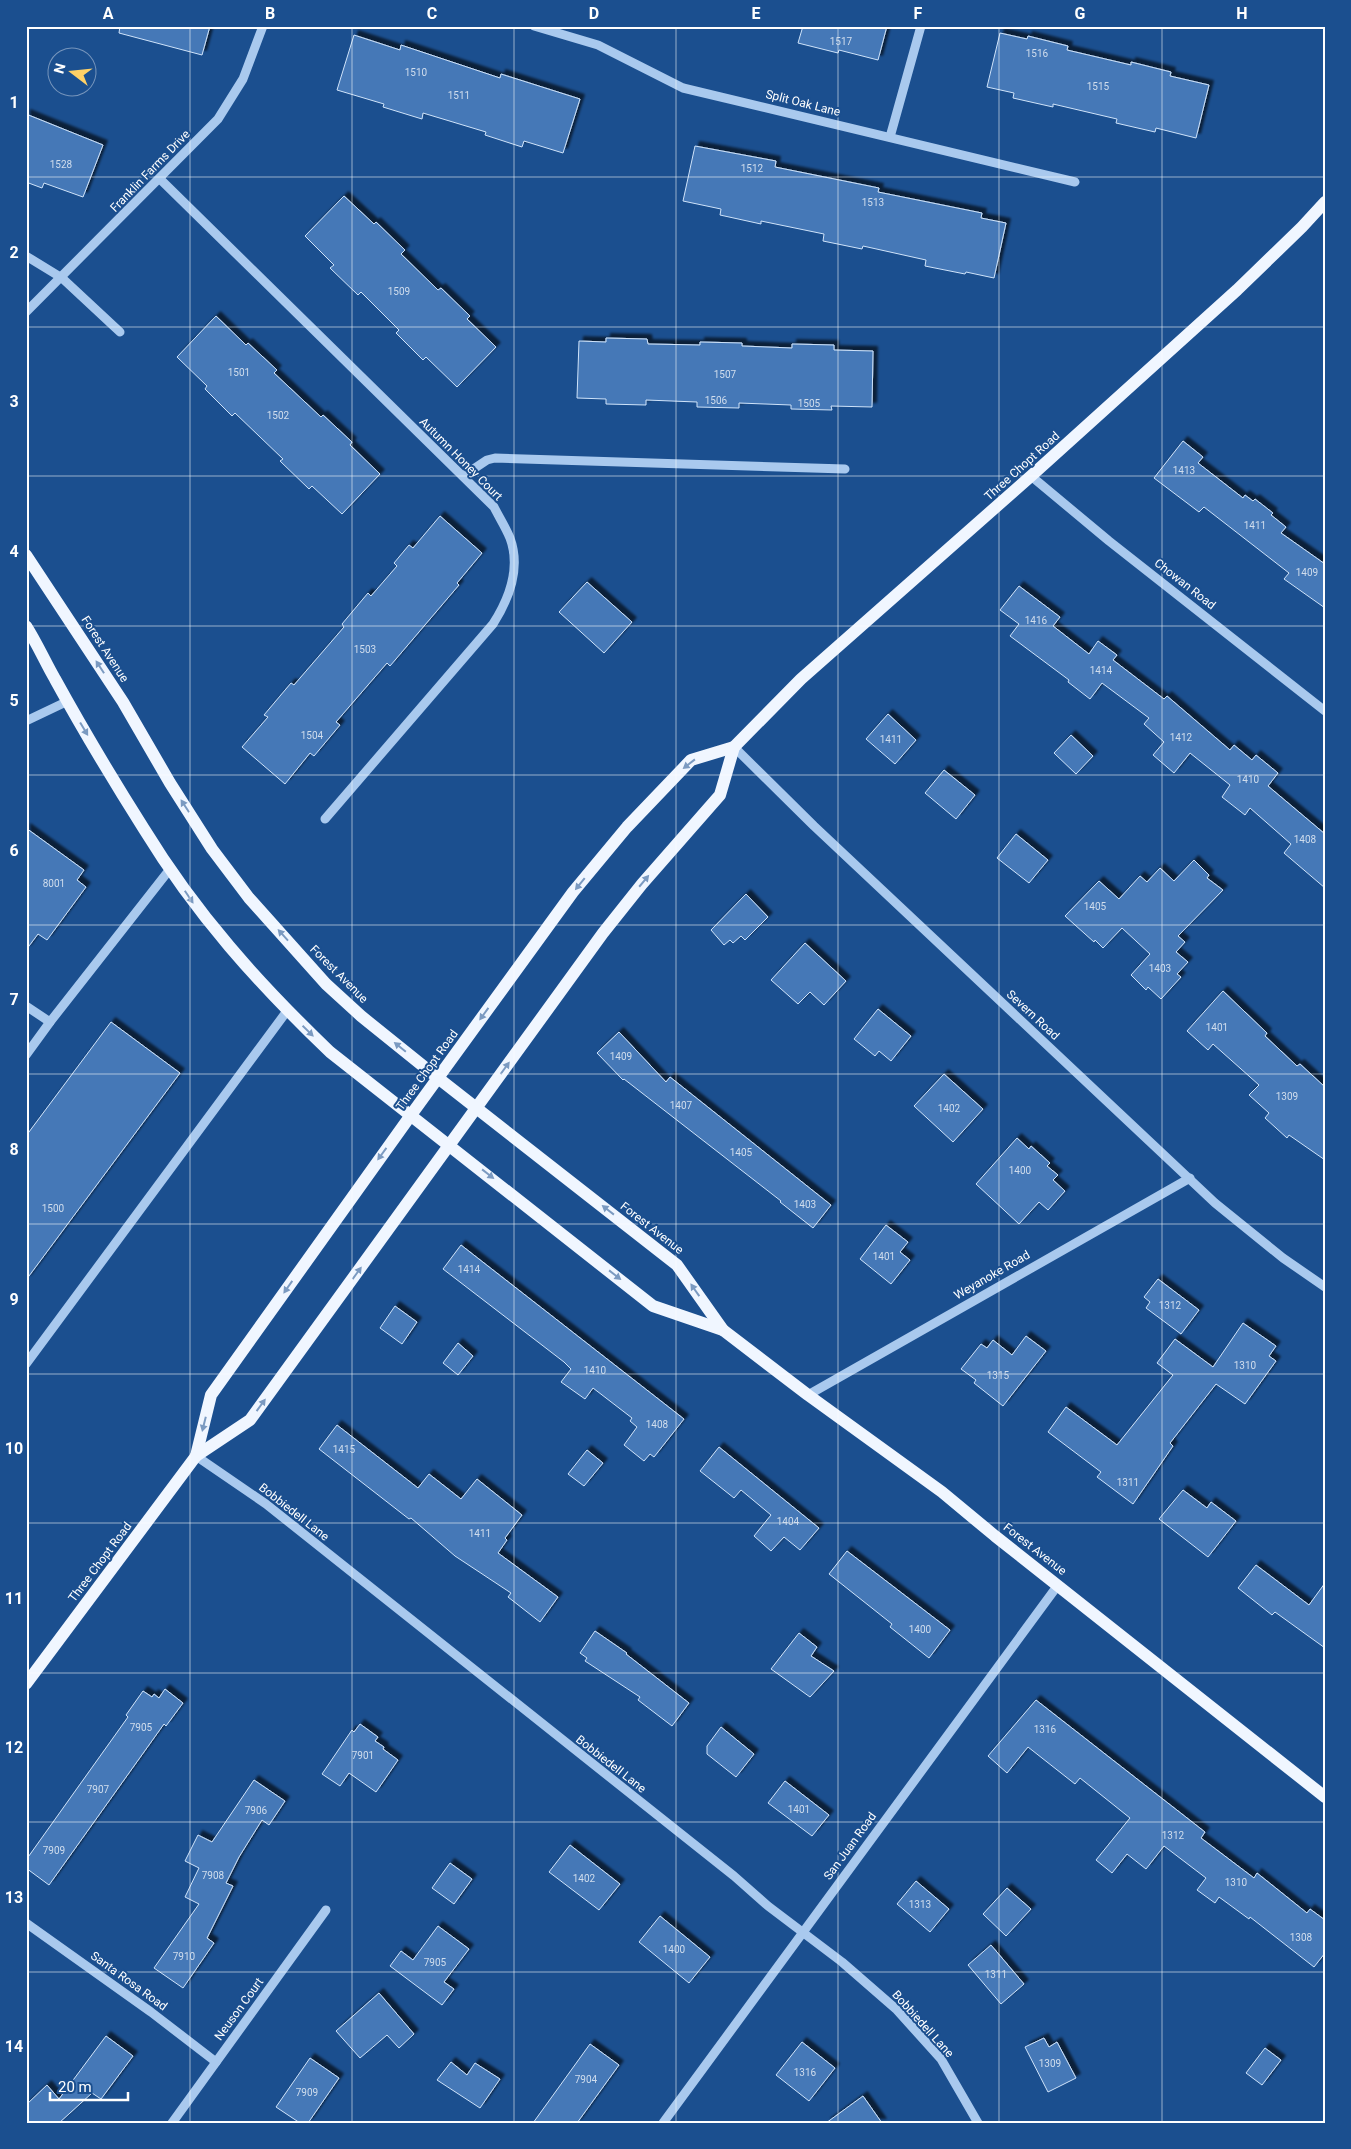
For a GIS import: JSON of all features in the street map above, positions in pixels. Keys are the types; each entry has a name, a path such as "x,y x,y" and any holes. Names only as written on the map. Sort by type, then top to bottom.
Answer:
{"main road":[{"name":"Three Chopt Road","path":"26,1684 196,1456 250,1420 603,933 642,884 720,794 734,747 801,679 1031,476 1237,290 1325,202"},
{"name":"Forest Avenue","path":"26,554 123,702 170,783 212,849 249,898 326,984 361,1016 438,1078 678,1266 723,1330 808,1395 942,1492 1325,1797"},
{"name":"Forest Avenue","path":"26,626 144,830 170,869 228,947 287,1011 330,1052 450,1144 653,1306 723,1330"},
{"name":"Three Chopt Road","path":"196,1456 211,1395 573,892 627,827 691,760 734,747"}],"street":[{"name":"Franklin Farms Drive","path":"26,312 160,180 218,119 243,79 263,26"},
{"name":"Split Oak Lane","path":"534,26 598,45 683,88 1075,182"},
{"path":"890,137 921,26"},
{"name":"Autumn Honey Court","path":"160,180 494,507 510,538 515,556 514,574 503,609 494,624 325,819"},
{"path":"26,256 62,278 120,332"},
{"path":"462,476 487,460 495,458 845,469"},
{"name":"Chowan Road","path":"1031,476 1109,542 1325,711"},
{"path":"26,720 68,701"},
{"name":"Severn Road","path":"734,747 814,826 1190,1178 1283,1258 1325,1288"},
{"path":"26,1054 170,869"},
{"path":"26,1006 50,1022"},
{"path":"26,1364 287,1011"},
{"name":"Weyanoke Road","path":"808,1395 1190,1178"},
{"name":"Bobbiedell Lane","path":"196,1456 266,1504 842,1962 896,2009 941,2059 978,2123"},
{"name":"San Juan Road","path":"663,2123 1058,1585"},
{"name":"Neuson Court","path":"172,2123 326,1910"},
{"name":"Santa Rosa Road","path":"26,1923 151,2012 216,2062"}],"building":[{"path":"120,26 210,26 202,55 119,33"},
{"path":"803,26 887,26 878,60 839,50 838,53 798,43"},
{"path":"1000,33 1027,39 1028,36 1068,46 1067,50 1131,65 1131,62 1171,72 1170,76 1209,85 1196,138 1156,128 1155,132 1116,123 1117,119 1053,104 1053,107 1013,98 1014,93 987,87"},
{"path":"354,35 400,50 401,45 500,78 501,74 580,99 563,153 524,141 522,147 485,135 486,132 423,113 422,119 383,107 384,104 337,90"},
{"path":"26,114 103,145 83,197 44,183 42,188 26,182"},
{"path":"695,146 776,161 775,167 879,188 878,192 982,213 981,218 1006,223 994,278 925,266 926,260 863,246 862,249 823,241 824,234 720,215 721,209 683,201"},
{"path":"344,196 374,224 376,222 405,250 401,254 438,290 441,288 470,316 467,319 496,347 457,387 426,357 423,360 396,333 399,330 361,292 358,295 330,268 334,265 305,236"},
{"path":"216,316 246,345 248,343 277,370 274,373 321,417 323,415 352,442 350,445 380,474 342,514 312,486 309,489 280,461 283,459 235,413 232,416 205,389 207,386 177,357"},
{"path":"606,338 647,339 648,344 700,345 700,342 742,343 742,346 792,348 792,344 834,345 834,350 873,351 872,407 831,406 832,410 791,409 791,405 739,403 739,408 697,407 697,402 646,400 646,405 606,404 606,399 577,398 579,341 606,342"},
{"path":"1183,441 1203,457 1198,463 1243,498 1245,495 1253,501 1255,499 1273,513 1271,515 1286,527 1281,533 1325,564 1325,608 1284,579 1289,573 1204,507 1199,512 1154,478"},
{"path":"440,516 482,553 457,583 459,585 390,666 387,663 336,722 340,725 314,756 310,753 285,784 242,747 268,717 264,715 291,683 294,685 344,627 342,624 368,593 371,596 397,566 394,563 409,545 413,548"},
{"path":"587,582 632,622 604,653 559,612"},
{"path":"1019,586 1060,617 1053,626 1089,654 1098,641 1117,655 1113,660 1164,699 1167,696 1230,750 1234,745 1252,760 1256,755 1278,773 1268,786 1325,834 1325,888 1284,853 1291,844 1250,808 1245,815 1222,797 1230,785 1190,753 1174,773 1153,755 1164,742 1144,724 1149,718 1102,683 1090,699 1068,682 1069,680 1010,636 1019,624 1000,610"},
{"path":"888,714 916,740 895,764 866,739"},
{"path":"1071,735 1093,756 1076,774 1054,753"},
{"path":"944,770 975,795 956,819 925,793"},
{"path":"26,828 84,870 77,880 86,887 47,940 38,934 26,950"},
{"path":"1016,834 1048,860 1029,883 997,858"},
{"path":"1194,860 1209,875 1207,878 1223,890 1178,936 1185,942 1176,952 1188,962 1177,974 1181,977 1161,999 1148,987 1146,990 1131,975 1150,954 1122,928 1103,948 1065,916 1099,881 1119,899 1140,876 1147,882 1160,868 1174,881"},
{"path":"746,894 768,917 745,940 741,936 733,943 730,940 724,945 711,930"},
{"path":"805,943 846,981 824,1005 810,992 798,1004 771,980"},
{"path":"1223,991 1267,1033 1265,1036 1297,1066 1300,1064 1325,1087 1325,1160 1289,1135 1287,1138 1265,1118 1269,1113 1249,1095 1259,1085 1213,1044 1208,1050 1187,1031"},
{"path":"878,1009 911,1036 891,1061 879,1051 875,1056 854,1039"},
{"path":"111,1022 180,1073 26,1280 26,1136"},
{"path":"619,1032 666,1082 670,1077 831,1205 813,1228 781,1201 623,1080 597,1053"},
{"path":"944,1074 983,1109 953,1142 914,1106"},
{"path":"1017,1138 1029,1149 1031,1146 1050,1163 1047,1166 1058,1175 1053,1180 1065,1191 1048,1210 1039,1202 1019,1224 976,1184"},
{"path":"886,1225 908,1242 900,1252 910,1260 891,1284 860,1259"},
{"path":"461,1245 684,1419 654,1457 650,1454 644,1461 624,1445 637,1427 630,1421 632,1418 593,1388 585,1399 561,1382 571,1369 564,1362 443,1269"},
{"path":"1158,1279 1199,1310 1181,1334 1146,1308 1150,1302 1144,1297"},
{"path":"395,1306 417,1322 402,1344 380,1328"},
{"path":"1243,1323 1276,1346 1269,1356 1276,1361 1245,1404 1216,1384 1170,1443 1173,1446 1133,1504 1097,1477 1101,1472 1048,1432 1066,1407 1117,1445 1173,1375 1157,1363 1175,1339 1213,1367"},
{"path":"1026,1336 1046,1351 1003,1406 974,1383 976,1380 961,1369 981,1344 987,1348 993,1340 1012,1355"},
{"path":"458,1343 473,1356 458,1375 443,1363"},
{"path":"337,1425 418,1488 429,1474 461,1499 477,1479 522,1515 505,1538 507,1540 498,1553 558,1597 540,1622 508,1597 511,1593 455,1556 411,1518 409,1519 319,1449"},
{"path":"719,1447 819,1528 800,1550 784,1537 771,1551 754,1536 771,1515 741,1490 734,1498 700,1471"},
{"path":"587,1450 603,1463 584,1486 568,1474"},
{"path":"1183,1490 1207,1508 1211,1502 1236,1521 1208,1557 1159,1519"},
{"path":"847,1551 950,1630 929,1658 890,1627 892,1624 829,1574"},
{"path":"1256,1565 1309,1605 1325,1583 1325,1648 1275,1612 1272,1615 1238,1588"},
{"path":"595,1631 627,1653 689,1703 672,1726 638,1700 640,1697 585,1661 587,1658 580,1653"},
{"path":"799,1633 817,1647 811,1656 834,1671 810,1697 771,1669"},
{"path":"165,1689 183,1703 166,1726 164,1724 49,1885 26,1868 26,1860 128,1717 126,1715 143,1691 152,1697 154,1694 159,1698"},
{"path":"1036,1700 1205,1832 1201,1838 1254,1878 1257,1873 1307,1913 1310,1909 1325,1920 1325,1953 1314,1967 1250,1917 1249,1919 1219,1897 1215,1903 1197,1890 1206,1878 1164,1846 1146,1869 1127,1854 1112,1873 1096,1860 1130,1818 1080,1778 1075,1784 1028,1747 1007,1773 988,1756"},
{"path":"360,1724 378,1737 375,1741 398,1760 376,1792 349,1773 340,1786 322,1774 352,1730 354,1732"},
{"path":"721,1727 754,1754 736,1777 707,1754 707,1746"},
{"path":"254,1780 285,1801 269,1825 262,1820 239,1857 226,1883 233,1886 207,1938 214,1943 183,1988 154,1968 199,1904 185,1897 199,1868 185,1861 198,1835 212,1842"},
{"path":"785,1781 829,1815 812,1836 768,1803"},
{"path":"570,1845 620,1884 599,1910 549,1872"},
{"path":"450,1863 472,1879 454,1904 432,1888"},
{"path":"916,1881 949,1909 930,1932 897,1904"},
{"path":"1007,1888 1031,1909 1006,1936 983,1914"},
{"path":"660,1916 710,1957 689,1983 639,1942"},
{"path":"438,1926 469,1949 444,1982 454,1989 442,2005 390,1966 401,1951 413,1960"},
{"path":"991,1945 1024,1984 1001,2004 968,1965"},
{"path":"379,1993 414,2034 399,2048 387,2035 360,2058 336,2031"},
{"path":"106,2036 133,2056 101,2099 92,2093 59,2123 26,2123 26,2105 47,2085 59,2099"},
{"path":"1044,2038 1049,2047 1057,2042 1076,2078 1048,2092 1025,2047"},
{"path":"802,2042 835,2068 809,2101 776,2075"},
{"path":"590,2044 619,2065 577,2123 533,2123"},
{"path":"1265,2048 1281,2060 1262,2085 1246,2073"},
{"path":"310,2058 339,2078 308,2123 300,2123 276,2107"},
{"path":"451,2062 467,2075 475,2063 500,2079 480,2108 437,2080"},
{"path":"863,2096 882,2123 826,2123"}]}
